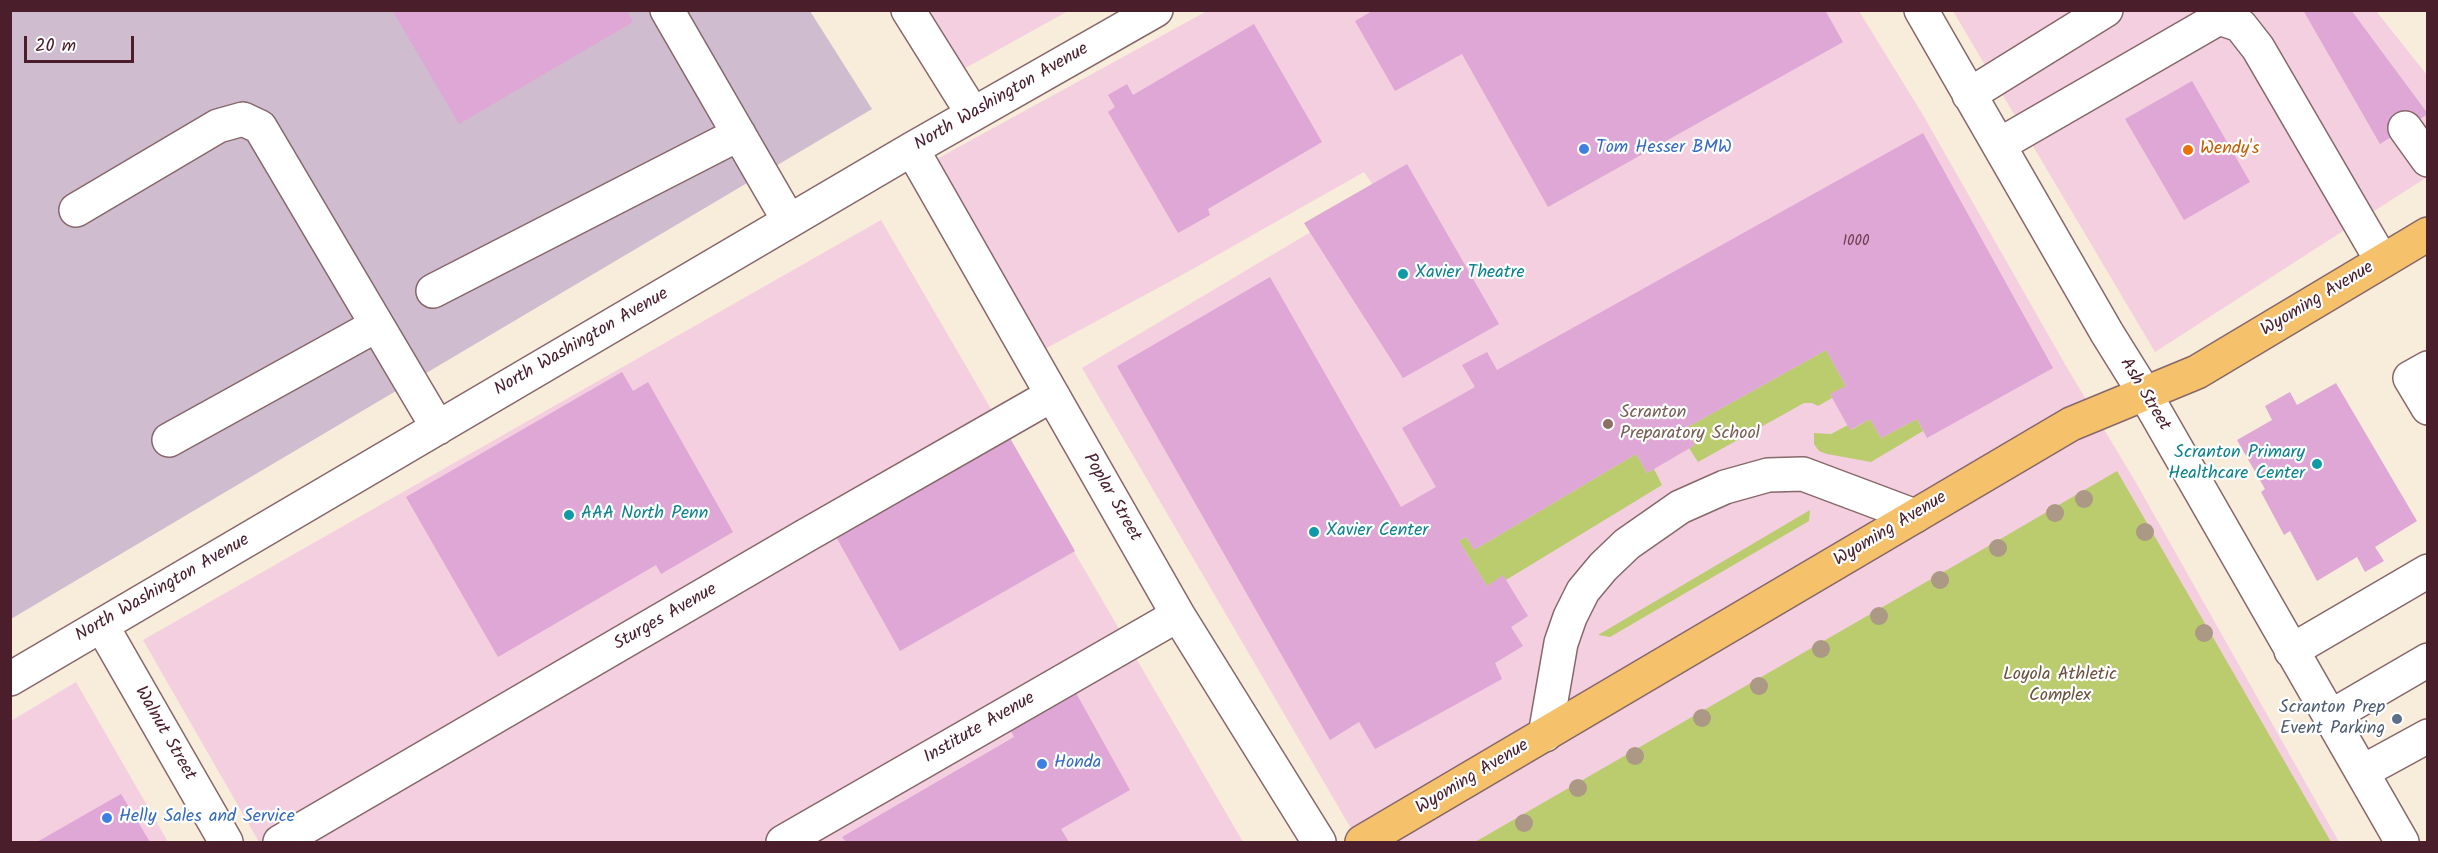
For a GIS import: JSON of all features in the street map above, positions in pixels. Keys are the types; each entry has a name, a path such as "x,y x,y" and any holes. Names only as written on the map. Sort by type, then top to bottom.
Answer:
{"main road":[{"name":"Wyoming Avenue","path":"1362,843 2071,424 2197,372 2427,234"}],"street":[{"path":"667,10 789,221"},
{"path":"908,10 973,114"},
{"name":"North Washington Avenue","path":"10,679 912,149 1156,10"},
{"name":"Ash Street","path":"1921,10 2107,333 2145,394 2402,843"},
{"path":"1969,95 2106,10"},
{"path":"1999,145 2219,18 2240,25 2258,48 2382,261"},
{"path":"76,210 218,126 243,119 260,127 438,428"},
{"path":"2405,128 2427,160"},
{"path":"433,291 739,134"},
{"name":"Poplar Street","path":"912,149 1178,615 1319,843"},
{"path":"169,440 377,325"},
{"path":"2427,368 2410,378 2427,408"},
{"name":"Sturges Avenue","path":"280,843 805,536 1052,395"},
{"path":"1545,735 1561,643 1570,617 1583,591 1603,567 1627,544 1680,507 1725,487 1768,475 1794,474 1825,481 1915,516"},
{"path":"2291,651 2427,571"},
{"name":"Institute Avenue","path":"783,843 1178,615"},
{"name":"Walnut Street","path":"102,626 226,843"},
{"path":"2330,717 2427,660"},
{"path":"2362,772 2427,736"},
{"path":"2421,843 2427,835"}],"shaded area":[{"path":"10,11 810,11 872,109 11,619"},
{"path":"911,11 1068,11 951,76"},
{"name":"Scranton Preparatory School","path":"1207,11 1859,11 1923,115 2066,366 2135,481 2339,842 1359,842 1082,368 1378,192 1364,172 1182,275 1041,351 935,160"},
{"path":"1953,11 2376,11 2427,75 2427,177 2155,352"},
{"path":"881,220 1243,842 259,842 143,640"},
{"path":"76,682 168,842 11,842 11,721"}],"green space":[{"path":"1826,350 1846,386 1831,394 1832,398 1818,406 1804,403 1698,462 1689,448 1695,445 1686,428"},
{"path":"1870,419 1881,438 1917,419 1923,431 1871,462 1827,454 1819,451 1814,444 1814,433 1831,434 1848,425 1851,430"},
{"path":"1636,454 1647,473 1654,469 1662,485 1506,580 1503,576 1487,586 1459,541 1466,537 1474,550"},
{"name":"Loyola Athletic Complex","path":"2117,471 2331,842 1475,842 1985,548"},
{"path":"1810,510 1809,521 1610,637 1598,635"}],"building":[{"path":"392,10 627,10 633,22 459,124"},
{"name":"Tom Hesser BMW","path":"1374,10 1825,10 1843,42 1548,207 1462,54 1395,91 1355,21"},
{"path":"2303,10 2351,10 2428,114 2380,144"},
{"path":"1254,24 1322,142 1208,209 1210,215 1178,233 1108,112 1115,107 1108,95 1127,84 1133,95"},
{"name":"Wendy's","path":"2192,81 2250,182 2184,220 2125,119"},
{"path":"1923,133 2053,368 1927,438 1917,419 1881,438 1870,419 1850,430 1830,394 1846,386 1826,350 1686,428 1695,445 1647,473 1636,454 1474,550 1466,537 1459,541 1487,586 1503,575 1528,616 1511,627 1523,646 1495,663 1502,679 1375,749 1359,722 1330,740 1117,366 1270,277 1401,507 1436,487 1402,428 1475,387 1462,365 1487,352 1497,370"},
{"name":"Xavier Theatre","path":"1407,164 1499,324 1403,378 1304,223"},
{"name":"AAA North Penn","path":"622,372 633,391 648,382 733,532 661,574 656,565 498,657 406,497"},
{"name":"Scranton Primary Healthcare Center","path":"2336,383 2417,521 2375,547 2384,561 2365,572 2357,557 2317,581 2290,531 2284,535 2261,492 2265,489 2237,440 2272,420 2265,406 2290,392 2297,405"},
{"path":"1007,433 1075,551 900,651 835,535"},
{"name":"Honda","path":"1076,693 1130,790 1061,829 1069,842 846,842 842,837 1014,737 1010,729"},
{"name":"Helly Sales and Service","path":"121,794 150,842 37,842"}],"place":[{"name":"Tom Hesser BMW","path":"1584,149"},
{"name":"Wendy's","path":"2188,150"},
{"name":"Xavier Theatre","path":"1403,274"},
{"name":"Scranton Preparatory School","path":"1608,424"},
{"name":"Scranton Primary Healthcare Center","path":"2317,464"},
{"name":"AAA North Penn","path":"569,515"},
{"name":"Xavier Center","path":"1314,532"},
{"name":"Scranton Prep Event Parking","path":"2397,719"},
{"name":"Honda","path":"1042,764"},
{"name":"Helly Sales and Service","path":"107,818"}]}
